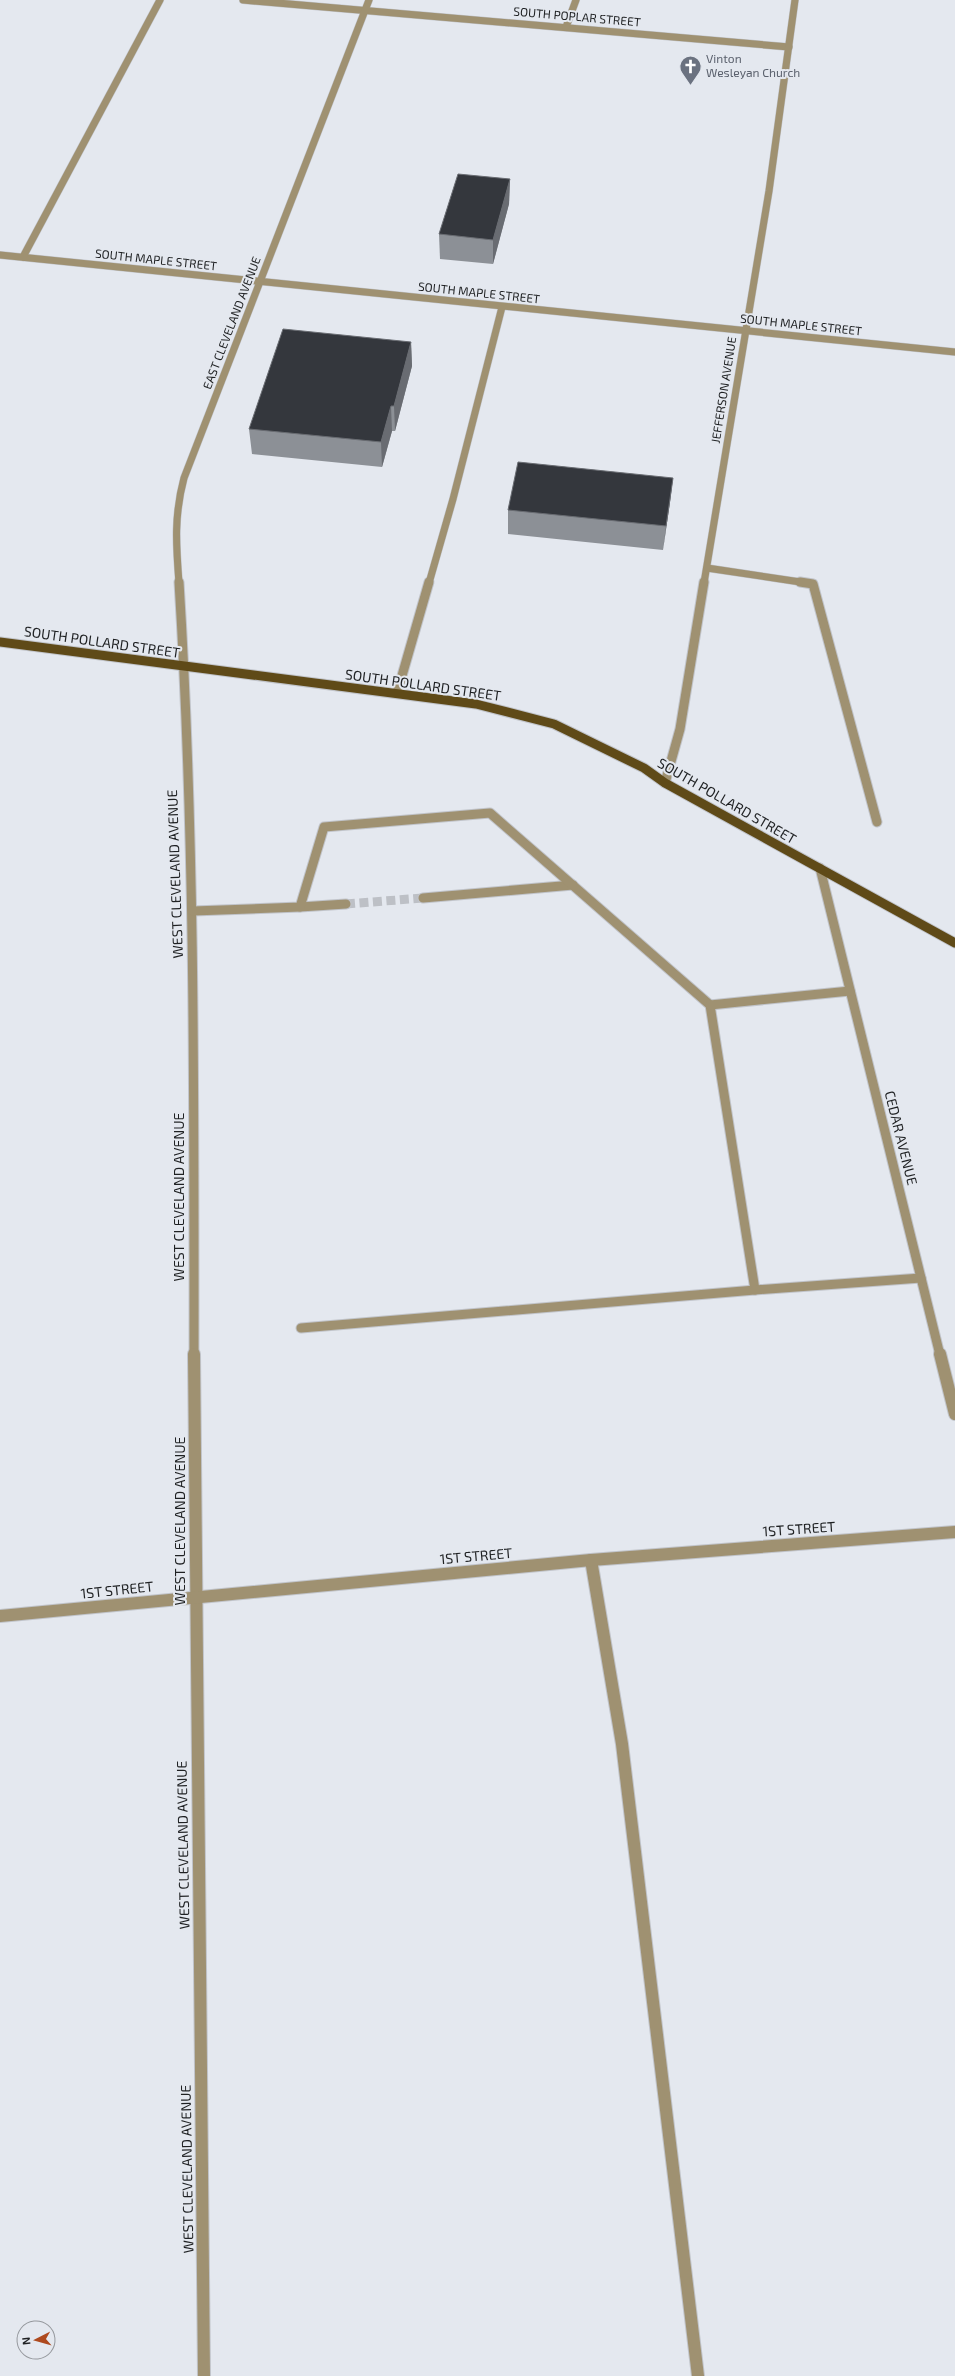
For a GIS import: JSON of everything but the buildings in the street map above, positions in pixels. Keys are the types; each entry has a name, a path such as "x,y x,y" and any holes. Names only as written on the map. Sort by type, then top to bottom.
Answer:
{"main road":[{"name":"SOUTH POLLARD STREET","path":"0,642 476,704 554,724 644,768 665,783 955,943"}],"street":[{"path":"23,257 160,0"},
{"name":"SOUTH POPLAR STREET","path":"243,0 366,9 789,47"},
{"name":"EAST CLEVELAND AVENUE","path":"184,666 175,526 178,500 369,0"},
{"path":"566,27 576,0"},
{"name":"JEFFERSON AVENUE","path":"665,783 680,729 707,568 769,191 795,0"},
{"name":"SOUTH MAPLE STREET","path":"0,255 955,352"},
{"path":"397,693 453,499 502,307"},
{"path":"707,568 812,584 877,822"},
{"name":"WEST CLEVELAND AVENUE","path":"184,666 193,911 196,1597 204,2376"},
{"path":"300,907 324,827 490,813 710,1005 755,1290"},
{"name":"CEDAR AVENUE","path":"820,868 955,1414"},
{"path":"423,898 573,885"},
{"path":"193,911 346,904"},
{"path":"710,1005 850,991"},
{"path":"301,1328 755,1290 921,1278"},
{"name":"1ST STREET","path":"0,1616 591,1560 955,1532"},
{"path":"591,1560 622,1744 698,2376"}],"tunnel":[{"path":"346,904 423,898"}],"place":[{"name":"Vinton Wesleyan Church","path":"691,86"}]}
